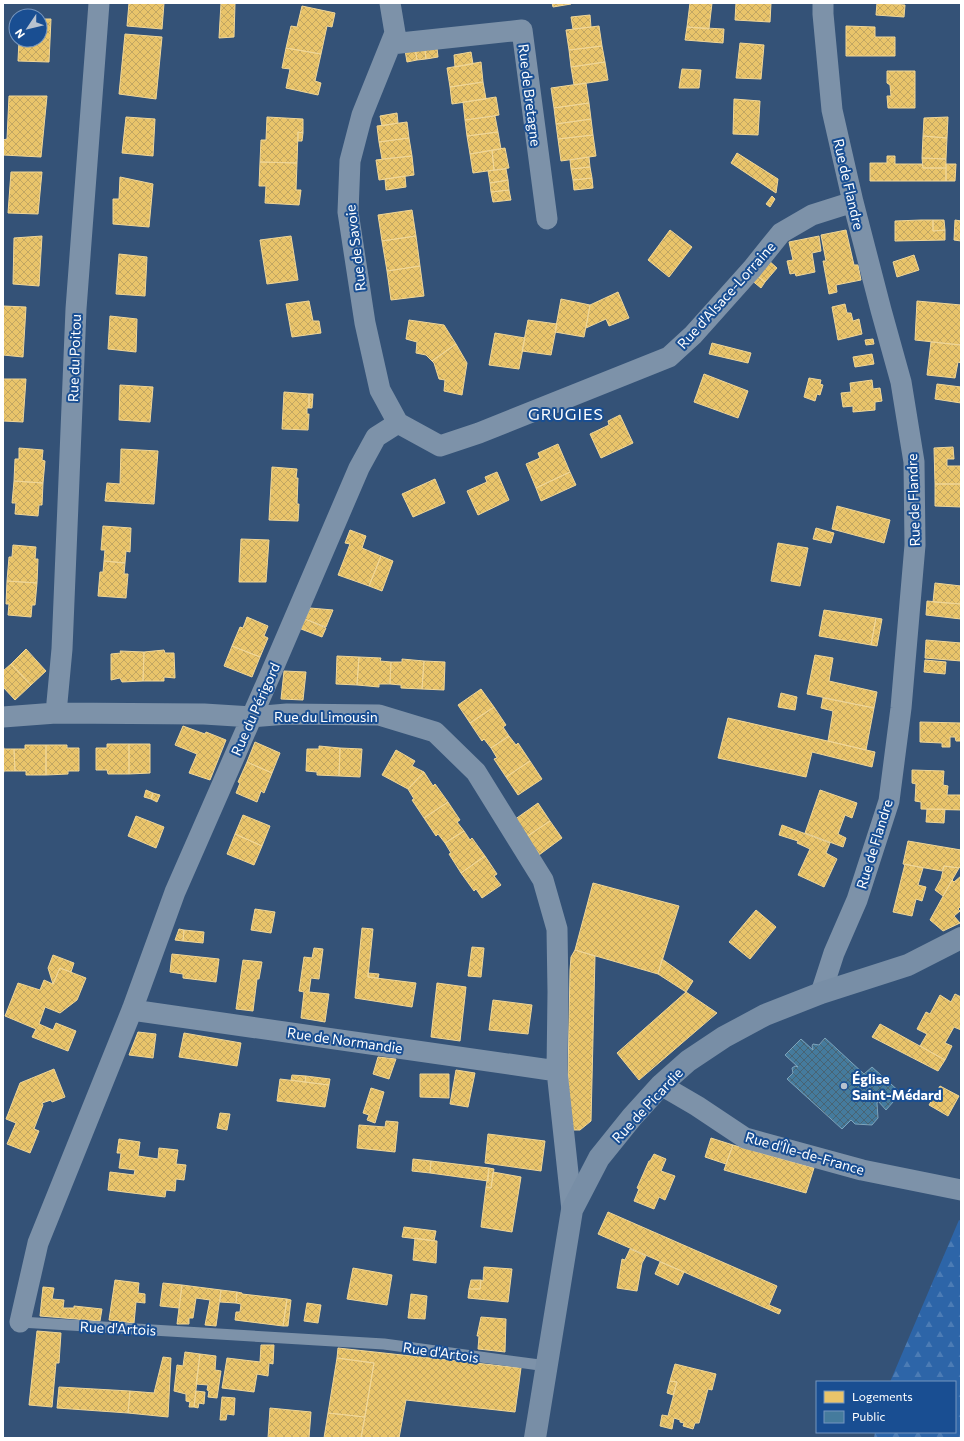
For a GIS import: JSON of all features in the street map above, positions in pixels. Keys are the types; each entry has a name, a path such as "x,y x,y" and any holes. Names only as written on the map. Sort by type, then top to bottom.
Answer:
{"street":[{"name":"Rue du Poitou","path":"56,713 62,649 76,309 100,3"},
{"name":"Rue de Savoie","path":"390,3 395,33 362,115 350,161 348,212 365,323 378,383 380,390 398,423"},
{"name":"Rue de Flandre","path":"821,993 834,953 857,900 889,801 901,708 915,545 914,462 901,382 853,202 832,110 823,3"},
{"name":"Rue de Bretagne","path":"391,44 522,30 547,219"},
{"name":"Rue d'Alsace-Lorraine","path":"398,423 440,446 479,433 669,357 698,329 752,269 781,232 812,215 853,202"},
{"name":"Rue du Périgord","path":"132,1010 175,892 359,468 376,437 398,423"},
{"name":"Rue du Limousin","path":"3,717 56,713 204,714 252,716 287,714 379,715 435,732 476,772 543,880 557,929 557,1071 572,1210"},
{"name":"Rue de Picardie","path":"535,1438 572,1210 599,1158 632,1117 661,1085 688,1061 724,1037 765,1015 821,993 908,965 961,938"},
{"name":"Rue de Normandie","path":"132,1010 557,1071"},
{"name":"Rue d'Artois","path":"20,1322 38,1243 132,1010"},
{"name":"Rue d'Île-de-France","path":"661,1085 697,1106 745,1138 862,1170 961,1190"}],"lane":[{"name":"Rue d'Artois","path":"20,1322 384,1344 547,1366"}],"green space":[{"path":"959,1220 961,1221 961,1438 874,1438 875,1433 956,1433 956,1381 890,1381"}],"building: Logements":[{"path":"129,3 164,3 162,29 127,26"},
{"path":"221,3 235,3 234,37 219,38"},
{"path":"552,3 571,3 571,4 553,7"},
{"path":"690,3 712,3 709,29 687,27"},
{"path":"736,3 771,3 770,22 735,20"},
{"path":"877,3 905,5 904,17 876,15"},
{"path":"302,6 335,13 332,27 327,26 321,54 286,48 291,26 297,27"},
{"path":"590,15 591,27 573,29 571,17"},
{"path":"48,19 51,19 49,62 18,61 19,48 48,48"},
{"path":"599,26 602,46 569,50 566,30"},
{"path":"846,26 875,27 875,37 895,37 895,56 846,56"},
{"path":"687,27 724,29 723,43 685,40"},
{"path":"125,34 162,37 156,99 119,94"},
{"path":"436,39 438,57 426,59 424,41"},
{"path":"424,41 426,59 417,60 414,42"},
{"path":"414,42 417,60 407,62 404,44"},
{"path":"740,43 764,45 761,79 736,78"},
{"path":"602,46 605,62 571,67 569,50"},
{"path":"286,48 321,54 315,81 321,83 318,95 286,88 290,69 282,68"},
{"path":"471,52 473,64 455,67 454,55"},
{"path":"481,62 483,82 450,87 447,68"},
{"path":"605,62 608,80 574,85 571,67"},
{"path":"682,69 701,70 699,88 679,88"},
{"path":"887,71 915,71 915,108 888,108 887,96 891,96 890,85 887,83"},
{"path":"483,82 486,99 452,104 450,87"},
{"path":"586,83 589,103 554,108 551,88"},
{"path":"9,96 47,96 41,157 3,155 3,140 7,139"},
{"path":"496,97 499,115 465,120 463,102"},
{"path":"734,99 760,101 758,135 733,134"},
{"path":"589,103 591,119 556,124 554,108"},
{"path":"397,113 398,123 382,126 380,116"},
{"path":"495,116 498,132 467,136 465,120"},
{"path":"126,117 155,119 153,156 122,153"},
{"path":"267,117 303,119 303,133 298,132 297,163 260,162 261,140 266,140"},
{"path":"948,117 947,138 923,136 924,118"},
{"path":"591,119 593,135 558,139 556,124"},
{"path":"407,122 409,138 379,142 377,126"},
{"path":"298,132 303,133 302,141 298,141"},
{"path":"498,132 501,149 470,154 467,136"},
{"path":"593,135 596,156 561,161 558,139"},
{"path":"923,136 947,138 946,159 922,158"},
{"path":"409,138 412,156 382,159 379,142"},
{"path":"505,148 509,168 494,170 492,150"},
{"path":"492,150 494,170 473,173 470,154"},
{"path":"737,153 778,179 776,193 731,163"},
{"path":"412,156 414,175 379,180 376,160"},
{"path":"887,156 895,156 895,164 922,164 923,168 946,168 946,181 870,181 870,163 887,163"},
{"path":"589,157 590,167 571,169 570,160"},
{"path":"922,158 946,159 946,168 923,168"},
{"path":"260,162 297,163 296,190 301,190 299,205 265,203 266,186 259,186"},
{"path":"946,164 956,164 955,181 946,181"},
{"path":"590,167 592,178 573,180 571,169"},
{"path":"506,169 508,180 490,183 488,171"},
{"path":"11,172 42,172 38,214 8,213"},
{"path":"405,176 406,187 386,190 385,179"},
{"path":"120,177 153,184 149,227 113,224 113,199 119,199"},
{"path":"592,178 593,188 574,190 573,180"},
{"path":"508,180 509,190 491,192 490,183"},
{"path":"509,190 511,200 493,202 491,192"},
{"path":"772,196 775,199 770,207 766,204"},
{"path":"412,210 416,236 382,241 378,215"},
{"path":"933,220 933,231 945,230 945,240 895,241 895,221"},
{"path":"933,220 944,220 945,230 933,231"},
{"path":"955,220 961,221 961,241 954,240"},
{"path":"670,230 692,247 669,277 648,260"},
{"path":"846,230 854,265 858,265 861,280 836,285 837,292 829,294 823,261 826,261 821,235"},
{"path":"42,236 39,286 13,284 14,238"},
{"path":"291,236 298,280 267,284 260,240"},
{"path":"416,236 420,266 387,271 382,241"},
{"path":"819,236 821,251 812,253 815,272 796,276 795,273 790,274 787,261 793,260 789,242"},
{"path":"119,254 147,257 145,296 116,294"},
{"path":"914,255 919,270 897,277 893,262"},
{"path":"767,259 777,268 765,282 754,273"},
{"path":"420,266 424,296 391,300 387,271"},
{"path":"754,273 765,282 761,288 750,279"},
{"path":"618,292 629,318 609,326 606,319 586,328 590,305"},
{"path":"561,299 590,305 584,337 555,332"},
{"path":"309,301 313,321 319,321 321,333 292,337 286,304"},
{"path":"917,301 961,305 961,345 915,340"},
{"path":"845,304 847,313 851,313 853,321 859,319 862,334 838,340 832,307"},
{"path":"3,306 26,307 23,357 3,355"},
{"path":"110,316 137,319 136,352 108,349"},
{"path":"409,320 444,325 456,344 432,361 426,355 416,353 417,342 406,339"},
{"path":"528,320 557,324 551,355 522,351"},
{"path":"495,333 525,338 519,369 489,365"},
{"path":"873,339 874,344 866,345 865,340"},
{"path":"931,342 961,345 961,363 958,362 955,378 927,375"},
{"path":"712,343 751,353 748,363 709,354"},
{"path":"456,344 467,363 462,395 444,391 445,380 439,379 432,361"},
{"path":"872,354 874,364 855,367 853,357"},
{"path":"704,374 748,391 738,418 694,402"},
{"path":"809,378 821,380 820,384 823,385 820,395 817,394 815,401 804,397"},
{"path":"3,379 26,379 23,422 3,421"},
{"path":"872,380 873,389 880,388 882,401 875,402 875,410 853,412 853,406 843,407 841,393 851,392 850,383"},
{"path":"937,384 961,387 961,403 935,399"},
{"path":"120,385 153,387 150,422 119,420"},
{"path":"284,392 309,394 309,408 307,408 307,414 309,414 308,430 282,429"},
{"path":"309,394 313,394 312,408 309,408"},
{"path":"620,415 633,443 601,458 590,434 609,425 608,421"},
{"path":"558,444 570,472 536,488 526,464 540,458 538,453"},
{"path":"953,447 954,459 947,459 947,466 961,466 961,484 935,484 934,448"},
{"path":"19,448 43,450 42,460 45,461 43,483 14,481 15,459 19,459"},
{"path":"121,449 158,451 154,504 105,501 107,483 120,484"},
{"path":"272,467 297,469 297,504 299,504 298,521 269,520"},
{"path":"497,472 509,500 478,515 467,491 487,482 485,477"},
{"path":"570,472 576,485 541,501 536,488"},
{"path":"435,479 445,503 413,517 402,494"},
{"path":"14,481 43,483 42,505 39,505 38,516 15,514 16,503 12,503"},
{"path":"935,484 961,484 961,507 935,506"},
{"path":"837,506 890,520 884,543 832,529"},
{"path":"103,526 131,528 130,552 126,551 125,563 104,561 105,550 101,550"},
{"path":"816,528 834,533 831,543 813,539"},
{"path":"350,530 366,536 362,548 381,556 369,586 338,575 350,544 345,543"},
{"path":"241,539 269,540 266,582 239,582"},
{"path":"778,543 808,548 800,586 771,581"},
{"path":"13,545 36,547 35,559 38,559 37,583 7,581 9,557 12,557"},
{"path":"381,556 393,561 382,591 369,586"},
{"path":"104,561 125,563 124,574 128,574 126,598 98,596 100,572 103,572"},
{"path":"7,581 37,583 35,605 32,605 31,617 8,615 9,604 6,604"},
{"path":"935,583 961,586 961,604 933,602"},
{"path":"927,601 961,604 961,619 926,615"},
{"path":"310,608 333,610 326,627 305,619"},
{"path":"824,610 876,618 871,645 819,636"},
{"path":"247,617 268,626 264,636 268,638 260,657 232,646 240,627 243,628"},
{"path":"876,618 882,619 877,646 871,645"},
{"path":"305,619 326,628 322,637 301,629"},
{"path":"926,640 961,643 961,661 925,658"},
{"path":"232,646 260,657 252,677 224,666"},
{"path":"26,649 46,671 31,685 11,664"},
{"path":"164,650 165,653 174,653 175,678 164,677 164,681 143,681 144,652"},
{"path":"120,651 144,652 143,681 122,682 120,678 111,680 111,654 121,653"},
{"path":"815,655 833,658 829,681 877,692 874,708 807,694"},
{"path":"337,656 359,657 357,685 336,684"},
{"path":"359,657 381,658 380,661 391,662 390,684 379,684 379,687 357,685"},
{"path":"402,659 424,661 422,689 401,688 401,685 390,684 391,662 402,662"},
{"path":"925,660 946,662 945,674 924,672"},
{"path":"424,661 445,662 444,690 422,689"},
{"path":"11,664 31,685 15,700 3,687 3,671"},
{"path":"284,671 306,672 303,700 281,699"},
{"path":"481,689 494,707 470,723 458,705"},
{"path":"781,693 797,697 795,710 778,707"},
{"path":"823,698 874,708 866,750 828,741 833,711 821,708"},
{"path":"494,707 506,725 503,727 509,736 491,748 484,739 482,741 470,723"},
{"path":"728,718 875,752 872,767 812,752 806,777 718,758"},
{"path":"920,722 961,723 961,741 956,741 955,737 950,737 950,747 942,747 942,743 920,742"},
{"path":"183,726 205,734 206,732 226,740 210,780 189,773 197,754 175,745"},
{"path":"509,736 516,745 518,743 530,761 506,777 494,759 497,758 491,748"},
{"path":"255,742 280,753 272,773 247,762"},
{"path":"107,744 129,744 129,774 108,774 107,770 96,770 96,748 107,748"},
{"path":"129,744 150,744 150,773 129,774"},
{"path":"3,745 4,749 14,749 15,771 4,771 3,775"},
{"path":"25,745 46,745 46,775 26,775 26,771 15,771 14,749 25,749"},
{"path":"46,745 67,745 67,748 79,748 79,771 68,771 68,774 46,775"},
{"path":"319,746 340,748 339,776 317,775 317,772 306,771 307,749 319,749"},
{"path":"340,748 362,749 360,777 339,776"},
{"path":"396,750 415,761 412,766 424,772 408,789 382,775"},
{"path":"530,761 542,779 518,795 506,777"},
{"path":"247,762 272,773 264,793 261,791 257,802 236,793 240,783 238,782"},
{"path":"912,770 944,771 943,785 948,786 947,795 961,795 961,810 921,809 921,802 915,801 916,784 912,783"},
{"path":"424,772 433,786 435,784 448,802 424,818 412,800 414,799 408,789"},
{"path":"146,790 153,793 151,799 144,797"},
{"path":"820,790 857,803 852,818 845,815 838,834 846,838 843,847 805,833"},
{"path":"153,793 160,795 157,802 151,799"},
{"path":"448,802 460,820 457,822 464,831 445,843 438,834 436,836 424,818"},
{"path":"538,803 550,821 526,837 514,820"},
{"path":"927,809 945,809 944,823 926,822"},
{"path":"243,815 270,826 262,846 235,834"},
{"path":"136,816 164,827 156,848 128,836"},
{"path":"550,821 562,838 539,855 526,837"},
{"path":"782,825 830,843 826,853 837,859 824,887 798,875 810,849 797,843 798,841 779,835"},
{"path":"464,831 470,840 472,838 485,856 461,873 449,854 451,853 445,843"},
{"path":"235,834 262,846 254,865 227,854"},
{"path":"908,841 961,850 961,866 959,868 944,866 942,871 903,864"},
{"path":"485,856 497,874 494,876 501,885 482,898 476,889 474,891 461,873"},
{"path":"905,864 923,868 918,885 926,887 922,901 916,899 912,916 893,912"},
{"path":"944,866 959,868 943,896 935,890 941,879"},
{"path":"961,876 961,906 958,909 960,911 954,916 960,923 943,931 930,920 952,880 954,882"},
{"path":"593,883 679,906 658,974 575,950"},
{"path":"255,909 275,912 271,933 251,930"},
{"path":"756,910 776,927 750,959 729,942"},
{"path":"362,928 373,929 368,977 416,983 412,1007 355,998"},
{"path":"179,929 184,930 183,941 175,940"},
{"path":"184,930 204,932 203,943 183,941"},
{"path":"472,947 484,948 481,977 468,976"},
{"path":"314,948 323,949 319,979 311,978 309,992 329,994 325,1022 301,1018 304,992 299,991 304,957 312,958"},
{"path":"575,950 595,956 591,1121 580,1130 567,1130 570,970 571,957"},
{"path":"172,954 219,959 216,982 183,978 183,974 170,972"},
{"path":"53,955 74,963 71,972 60,968 53,984 48,968"},
{"path":"662,959 693,981 686,992 658,974"},
{"path":"243,960 262,962 259,979 257,979 253,1011 236,1009"},
{"path":"60,968 86,978 77,1000 60,1013 45,1007 39,1024 53,1030 56,1023 76,1031 68,1051 32,1037 36,1029 5,1016 18,983 40,990 44,980 53,984"},
{"path":"368,973 379,974 378,978 368,977"},
{"path":"437,983 466,987 460,1041 431,1037"},
{"path":"686,992 717,1013 639,1080 617,1053"},
{"path":"955,994 961,997 961,1030 954,1027 945,1043 952,1046 945,1060 920,1046 927,1034 917,1029 926,1012 930,1014 940,995 951,1002"},
{"path":"493,1000 532,1005 528,1034 489,1030"},
{"path":"880,1024 945,1060 938,1071 872,1037"},
{"path":"138,1032 156,1034 153,1058 129,1055"},
{"path":"184,1033 241,1043 237,1066 179,1057"},
{"path":"378,1057 396,1059 389,1079 373,1074"},
{"path":"54,1069 65,1097 52,1102 51,1100 42,1103 43,1105 34,1129 39,1131 30,1153 7,1144 16,1123 6,1119 20,1083"},
{"path":"456,1070 475,1073 468,1107 450,1104"},
{"path":"420,1074 449,1074 449,1098 420,1097"},
{"path":"292,1075 306,1076 305,1082 291,1080"},
{"path":"306,1076 330,1079 329,1085 305,1082"},
{"path":"280,1079 329,1085 325,1107 277,1101"},
{"path":"940,1086 959,1096 948,1116 929,1105"},
{"path":"371,1088 384,1092 375,1123 367,1120 369,1115 363,1113"},
{"path":"220,1113 230,1114 227,1130 217,1128"},
{"path":"386,1121 398,1122 395,1152 357,1148 359,1125 385,1127"},
{"path":"488,1134 545,1141 541,1171 485,1163"},
{"path":"711,1138 733,1145 726,1164 705,1157"},
{"path":"119,1139 140,1142 138,1156 158,1159 159,1148 178,1150 176,1164 186,1165 184,1180 176,1179 175,1191 166,1190 165,1197 108,1190 110,1172 134,1175 135,1170 119,1168 121,1153 117,1153"},
{"path":"733,1145 814,1168 806,1193 724,1170"},
{"path":"654,1154 666,1159 661,1171 675,1176 665,1200 659,1197 654,1209 634,1201 639,1189 637,1188 649,1161"},
{"path":"413,1159 431,1161 430,1173 412,1171"},
{"path":"431,1161 489,1168 488,1181 430,1173"},
{"path":"489,1168 494,1169 491,1188 486,1187"},
{"path":"493,1172 521,1177 512,1232 481,1227 486,1187 491,1188"},
{"path":"608,1212 777,1286 769,1305 781,1310 779,1314 598,1234"},
{"path":"404,1227 436,1231 434,1241 402,1237"},
{"path":"415,1238 437,1241 436,1263 413,1260"},
{"path":"630,1249 646,1256 642,1263 637,1291 617,1288 622,1259 625,1260"},
{"path":"660,1262 684,1272 678,1285 655,1274"},
{"path":"484,1267 512,1269 508,1302 468,1298 469,1289 480,1289 481,1280 483,1281"},
{"path":"353,1268 392,1275 387,1305 347,1299"},
{"path":"115,1280 139,1283 138,1293 145,1294 145,1303 136,1302 134,1323 109,1320"},
{"path":"471,1280 481,1280 480,1289 469,1289"},
{"path":"163,1283 182,1285 179,1308 160,1306"},
{"path":"182,1285 221,1290 216,1326 205,1325 210,1300 196,1298 193,1318 189,1318 189,1324 177,1324"},
{"path":"43,1287 54,1288 52,1299 64,1300 63,1308 74,1308 74,1306 102,1309 100,1321 40,1316"},
{"path":"221,1290 237,1292 236,1303 220,1302"},
{"path":"237,1292 242,1294 287,1299 283,1326 235,1320 236,1312 240,1312 241,1304 236,1303"},
{"path":"411,1294 427,1296 425,1319 408,1318"},
{"path":"287,1299 291,1300 288,1326 283,1326"},
{"path":"307,1303 321,1305 318,1323 304,1321"},
{"path":"481,1317 506,1319 505,1352 478,1349 479,1336 477,1336"},
{"path":"37,1331 61,1333 59,1363 56,1363 52,1407 29,1405"},
{"path":"261,1345 274,1345 273,1364 269,1363 268,1376 257,1374 254,1392 222,1388 227,1358 260,1362"},
{"path":"338,1348 521,1368 515,1412 406,1400 399,1438 361,1438 374,1363 337,1358"},
{"path":"185,1352 200,1354 194,1407 189,1407 190,1402 186,1401 186,1394 174,1391 177,1365 183,1366"},
{"path":"200,1354 216,1356 215,1370 221,1371 217,1398 208,1397 208,1385 196,1384"},
{"path":"163,1357 171,1358 168,1417 128,1413 130,1391 154,1393"},
{"path":"337,1358 374,1363 365,1417 328,1413"},
{"path":"675,1364 716,1374 712,1390 708,1389 699,1423 695,1423 693,1429 683,1426 684,1423 674,1418 672,1429 660,1426 662,1415 668,1416 677,1382 670,1381"},
{"path":"670,1381 677,1382 673,1395 667,1393"},
{"path":"59,1387 130,1391 128,1413 57,1408"},
{"path":"196,1391 205,1392 204,1404 199,1403 198,1408 194,1407"},
{"path":"222,1397 235,1398 234,1415 227,1414 226,1420 220,1420"},
{"path":"270,1408 311,1412 309,1438 268,1438"},
{"path":"328,1413 365,1417 361,1438 324,1438"}],"building: Public":[{"name":"Église Saint-Médard","path":"825,1038 864,1074 872,1067 901,1093 886,1110 878,1101 878,1118 872,1125 855,1124 851,1120 842,1129 787,1079 793,1073 792,1068 795,1066 798,1067 785,1055 801,1039 813,1050 813,1044 819,1045"}],"place":[{"name":"Église Saint-Médard","path":"844,1086"}],"district":[{"name":"GRUGIES","path":"566,413"}]}
